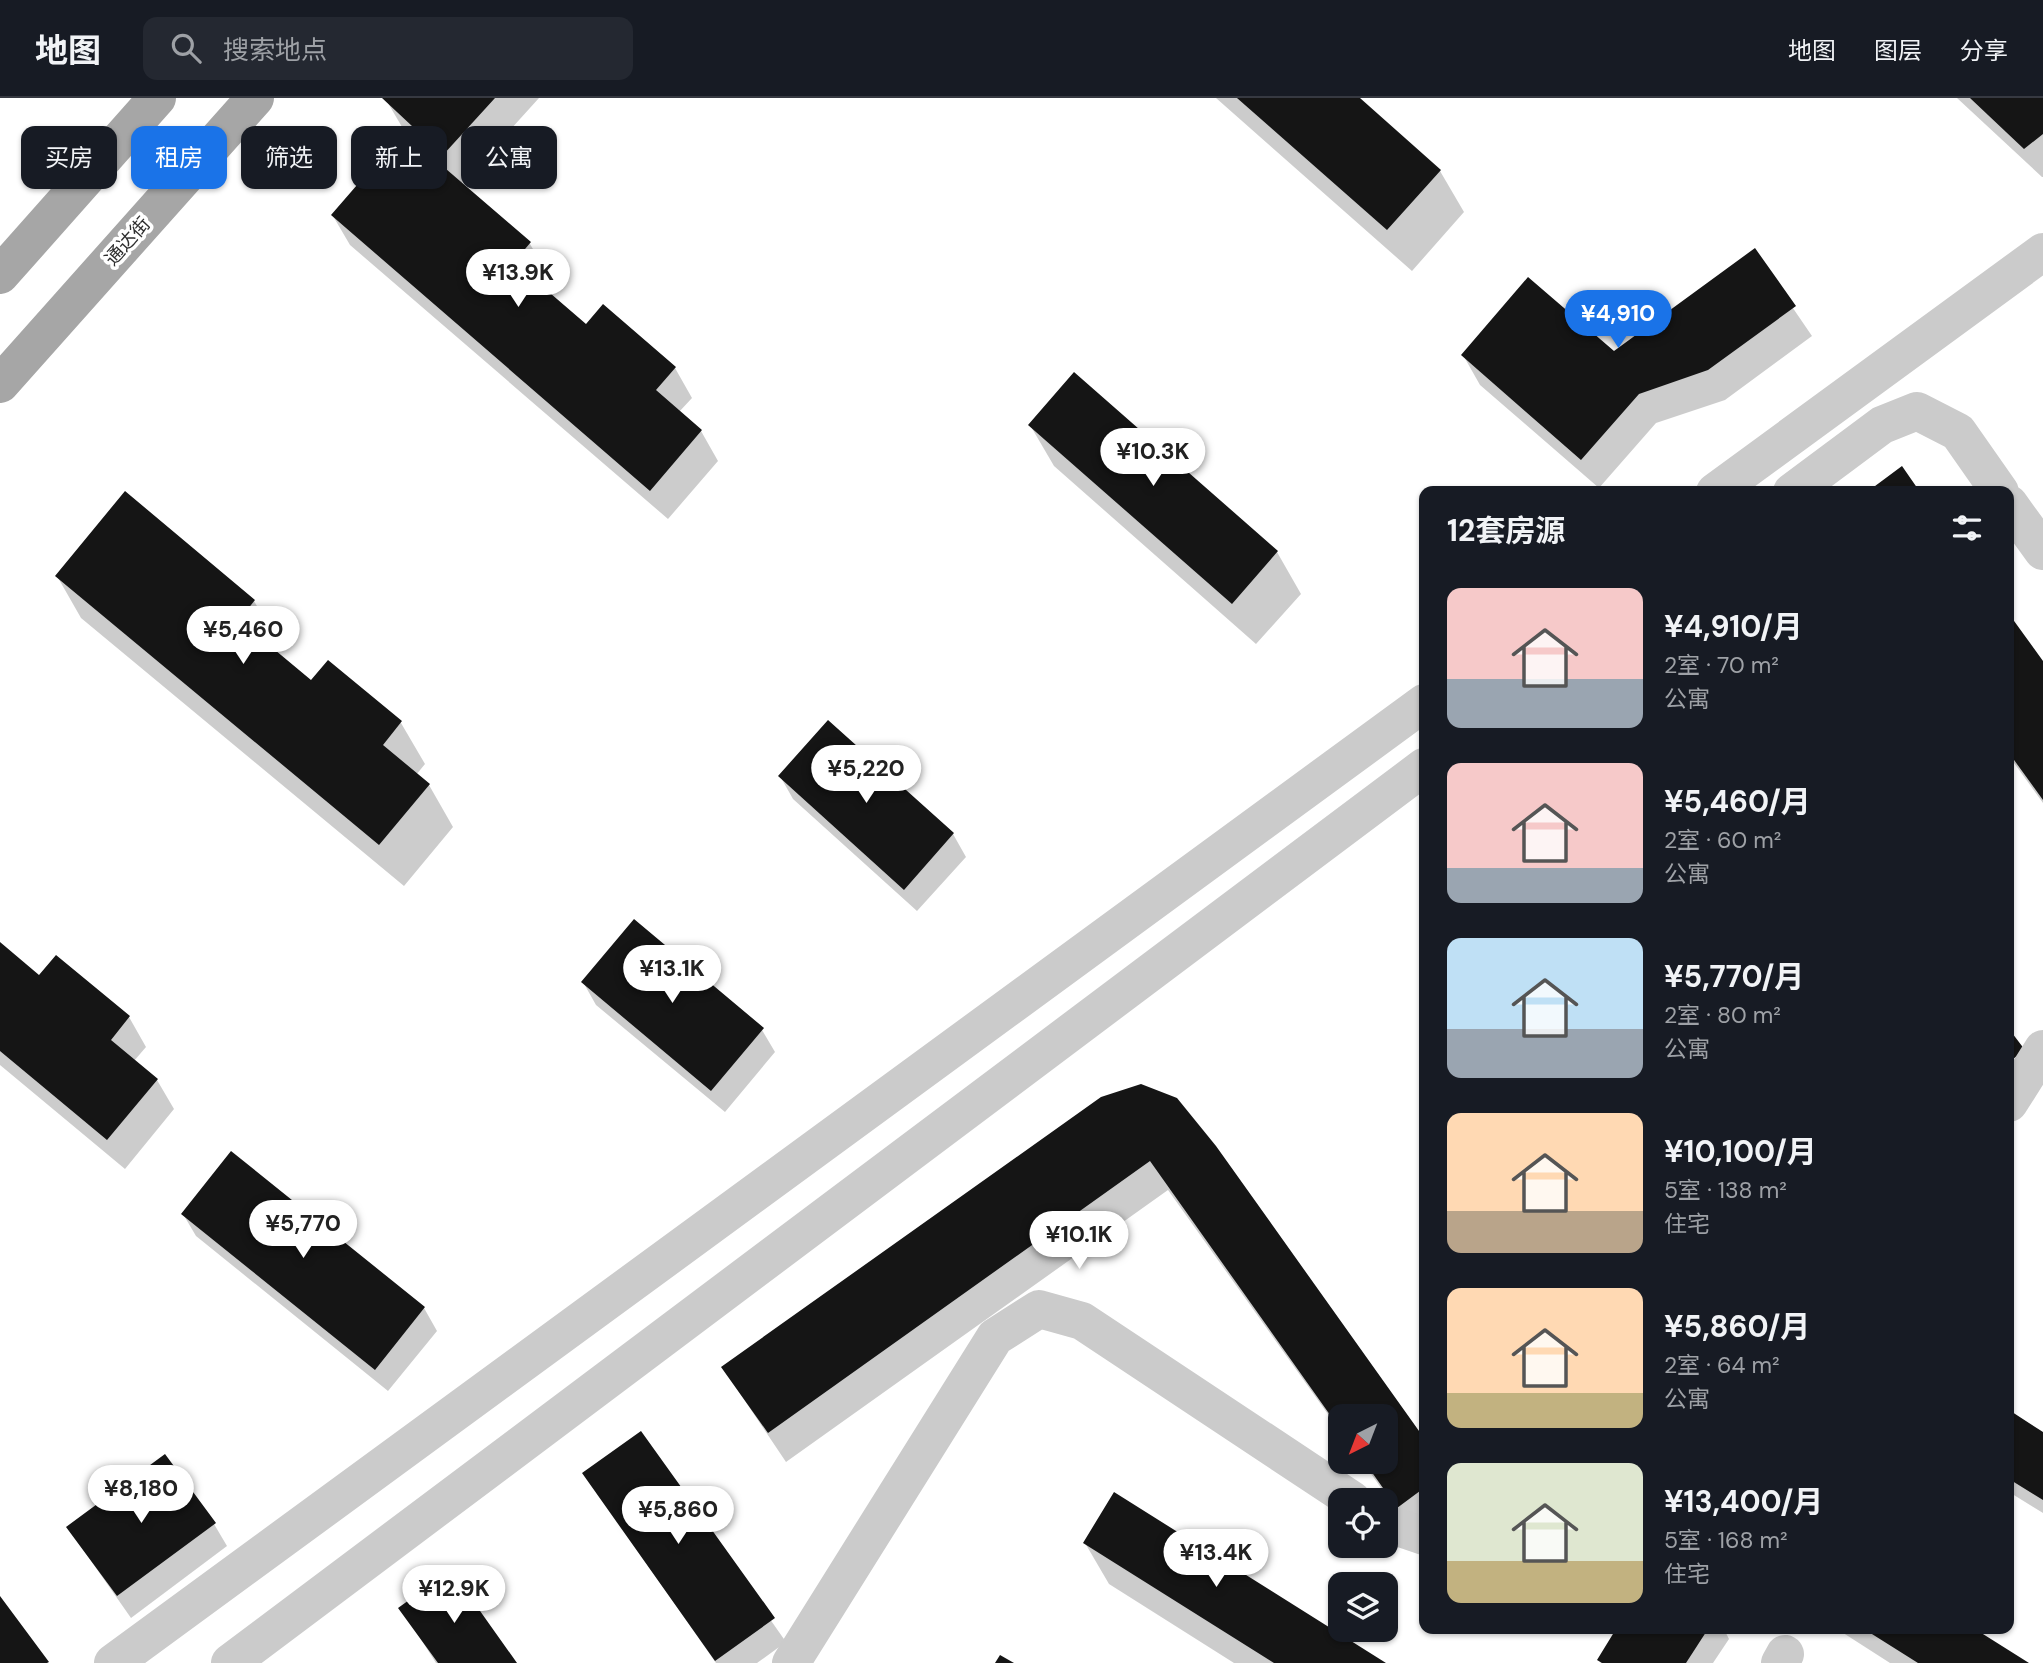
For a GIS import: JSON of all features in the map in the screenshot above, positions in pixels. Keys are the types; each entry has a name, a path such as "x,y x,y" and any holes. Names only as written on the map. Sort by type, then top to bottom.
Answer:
{"main road":[{"path":"0,275 157,98"},
{"name":"通达街","path":"0,384 255,98"}],"street":[{"path":"1723,486 2043,252"},
{"path":"1800,486 1882,425 1917,411 1958,432 1996,486"},
{"path":"2014,511 2043,551"},
{"path":"113,1663 1419,707"},
{"path":"230,1663 1419,771"},
{"path":"2014,1095 2043,1049"},
{"path":"791,1663 995,1337 1039,1309 1082,1321 1334,1488"},
{"path":"1398,1526 1419,1534"}],"building":[{"path":"382,98 495,98 469,126 461,126 461,135 447,151 447,126 412,126"},
{"path":"1237,98 1360,98 1441,170 1387,230"},
{"path":"1970,98 2043,98 2043,134 2024,149"},
{"path":"447,170 461,182 461,189 469,189 531,242 514,262 586,324 603,304 676,367 656,390 702,430 650,491 331,215 354,189 447,189"},
{"path":"1755,248 1796,306 1708,370 1639,394 1581,460 1461,355 1528,277 1614,351"},
{"path":"1074,372 1278,551 1232,604 1028,425"},
{"path":"1902,466 1916,486 1875,486"},
{"path":"125,491 255,600 239,620 311,680 328,660 402,721 383,745 430,784 379,845 55,576"},
{"path":"2014,621 2043,661 2043,800 2014,760"},
{"path":"828,720 954,833 904,890 778,776"},
{"path":"634,919 764,1028 711,1091 581,982"},
{"path":"0,942 39,975 56,955 130,1016 111,1040 158,1079 107,1140 0,1051"},
{"path":"2014,1036 2025,1050 2014,1058"},
{"path":"1141,1084 1177,1098 1216,1146 1419,1431 1419,1492 1398,1507 1398,1488 1383,1488 1373,1474 1398,1474 1398,1404 1328,1404 1328,1412 1150,1161 768,1433 721,1367 1101,1097"},
{"path":"231,1151 425,1307 375,1370 181,1214"},
{"path":"2014,1413 2043,1432 2043,1500 2014,1482"},
{"path":"641,1431 775,1618 715,1661 582,1473"},
{"path":"165,1454 216,1523 117,1596 66,1527"},
{"path":"1114,1492 1328,1627 1328,1642 1353,1642 1386,1663 1274,1663 1083,1543"},
{"path":"451,1570 517,1663 438,1663 398,1608"},
{"path":"0,1596 49,1662 0,1663"},
{"path":"1613,1634 1705,1634 1686,1663 1602,1663 1597,1660"},
{"path":"1872,1634 1983,1634 2029,1663 1918,1663"},
{"path":"1000,1655 1014,1663 995,1663"}]}
